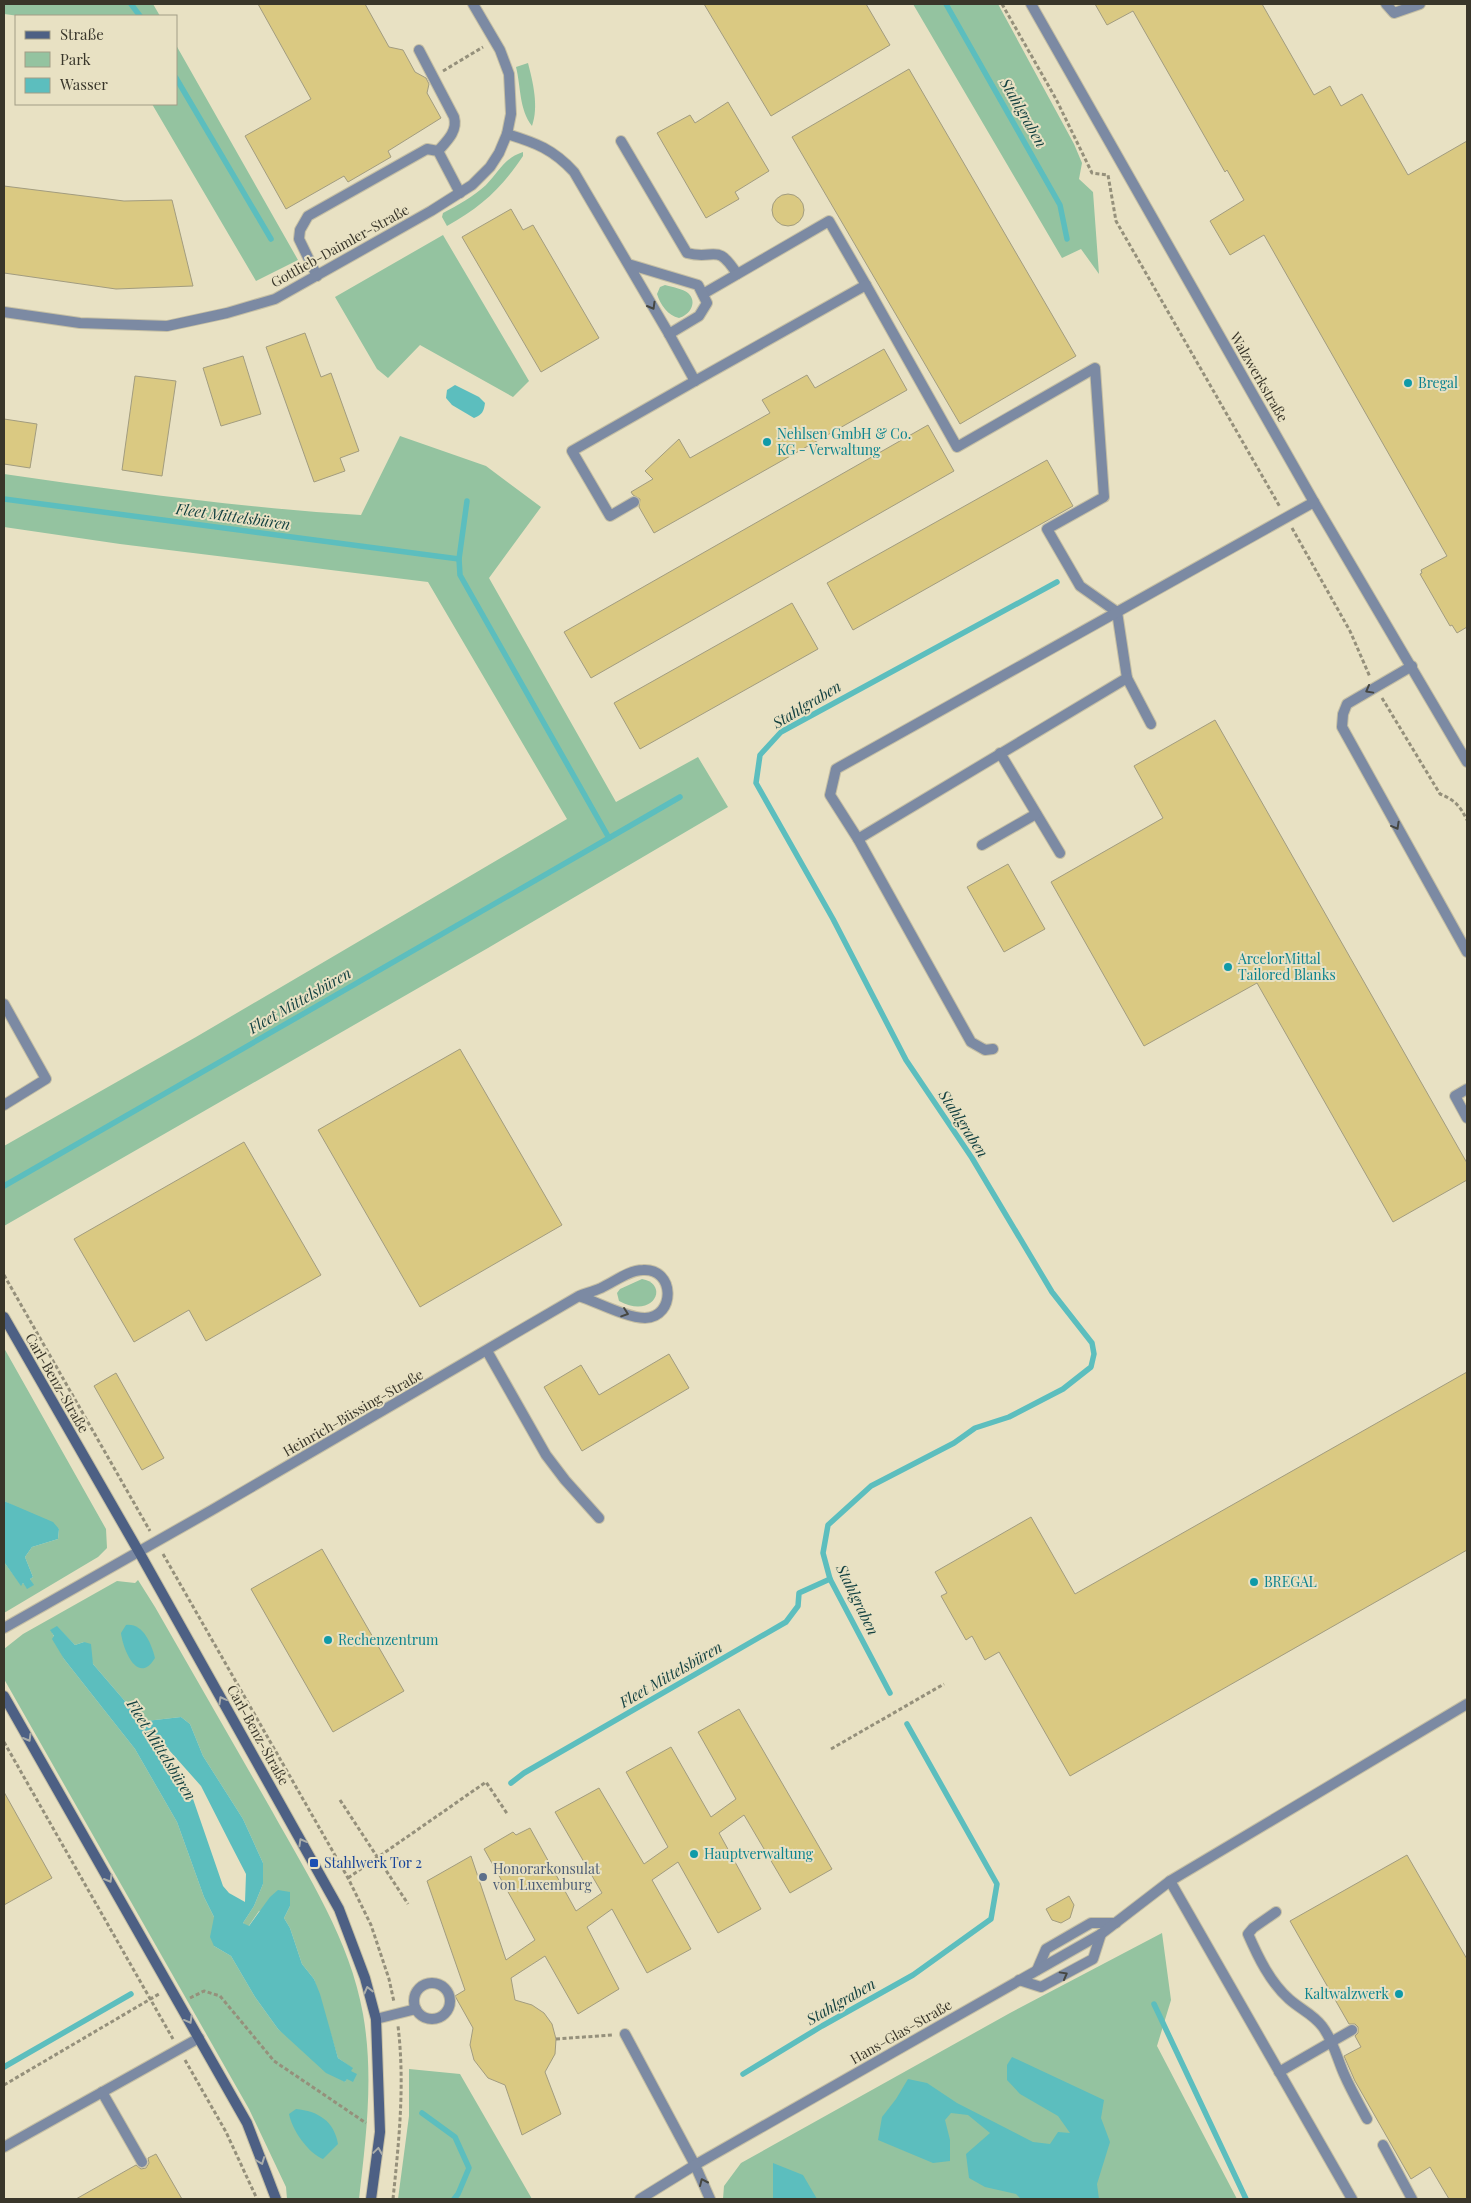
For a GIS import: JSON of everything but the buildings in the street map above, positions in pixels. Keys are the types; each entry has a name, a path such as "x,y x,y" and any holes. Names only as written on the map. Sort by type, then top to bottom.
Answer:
{"street":[{"name":"Gottlieb-Daimler-Straße","path":"4,312 80,322 167,326 275,299 472,186 490,167 499,153 507,134 512,114 509,74 494,41 473,4"},
{"name":"Walzwerkstraße","path":"1031,4 1314,502 1467,762"},
{"path":"1386,4 1394,14 1420,4"},
{"path":"419,50 456,124 454,131 438,151"},
{"path":"507,134 530,141 560,156 574,172 695,381"},
{"path":"621,141 686,253 694,255 715,253 724,255 737,274"},
{"path":"317,276 299,239 300,230 308,216 427,149 438,151"},
{"path":"438,151 460,193"},
{"path":"703,294 829,221 957,447 1095,368 1104,497 1047,529 1080,586 1117,612 1127,678 1151,724"},
{"path":"628,264 698,285 708,303 699,316 668,334"},
{"path":"634,502 610,516 572,451 866,285"},
{"path":"993,1049 985,1050 971,1042 858,839 830,794 836,769 1314,502"},
{"path":"1412,666 1348,704 1343,714 1342,727 1467,952"},
{"path":"858,839 1127,678"},
{"path":"1000,753 1060,853"},
{"path":"982,845 1036,814"},
{"path":"4,1004 46,1079 4,1105"},
{"path":"1467,1089 1455,1096 1467,1118"},
{"name":"Heinrich-Büssing-Straße","path":"4,1628 139,1552 580,1296 641,1270 650,1270 657,1273 664,1279 669,1293 668,1300 660,1313 646,1318 629,1314 580,1296"},
{"name":"Carl-Benz-Straße","path":"4,1317 139,1552 339,1909 365,1978 376,2019 380,2132 371,2199"},
{"path":"487,1351 546,1455 565,1480 599,1518"},
{"path":"4,1696 247,2123 276,2199"},
{"name":"Hans-Glas-Straße","path":"640,2199 695,2165 1101,1934 1170,1881 1467,1704"},
{"path":"1170,1881 1352,2199"},
{"path":"1276,1912 1253,1928 1248,1934 1257,1955 1271,1978 1288,1998 1313,2016 1332,2042 1345,2075 1367,2119"},
{"path":"1037,1970 1046,1949 1091,1923 1116,1923"},
{"path":"1019,1980 1041,1987 1093,1959 1101,1934"},
{"path":"376,2019 416,2009"},
{"path":"1279,2072 1352,2030"},
{"path":"625,2034 695,2165 710,2199"},
{"path":"4,2147 199,2038"},
{"path":"102,2092 142,2162"},
{"path":"1383,2145 1412,2199"}],"path":[{"path":"1002,4 1056,98 1092,173 1108,175 1116,221 1350,631 1376,687 1440,794 1452,798 1460,806 1467,820"},
{"path":"432,77 494,41"},
{"path":"831,1749 944,1684"},
{"path":"4,1742 226,2132 257,2199"},
{"path":"348,1878 486,1782 508,1816"},
{"path":"340,1800 408,1904"},
{"path":"326,1859 335,1855"},
{"path":"352,1906 360,1902"},
{"path":"4,2085 170,1987"},
{"path":"179,2003 204,1991 220,1996 274,2061 380,2132 399,2135"},
{"path":"556,2039 625,2034"}],"green space":[{"path":"4,4 153,4 159,15 15,15 4,14"},
{"path":"913,4 998,4 1074,144 1082,163 1079,179 1093,192 1099,274 1081,249 1062,258"},
{"path":"178,49 298,260 256,281 153,105 178,105"},
{"path":"528,63 535,103 532,126 523,105 516,67"},
{"path":"523,152 523,156 515,168 490,196 470,212 447,226 442,217 443,213 476,193 486,185 506,162"},
{"path":"443,235 529,381 513,397 420,345 388,378 377,369 335,297"},
{"path":"665,285 683,290 691,297 691,308 679,318 671,315 660,302 657,294 660,287"},
{"path":"400,436 486,466 541,507 489,578 616,802 698,757 728,807 488,948 4,1226 4,1146 196,1037 567,819 428,582 120,544 4,527 4,474 137,493 361,515"},
{"path":"642,1279 650,1282 655,1287 654,1299 649,1304 631,1306 619,1301 617,1293 620,1289"},
{"path":"4,1348 106,1529 107,1548 98,1557 4,1613 4,1562 21,1585 23,1583 27,1588 33,1585 30,1579 33,1577 25,1557 32,1547 58,1539 59,1529 4,1501"},
{"path":"138,1580 155,1607 300,1860 338,1934 348,1960 363,2014 368,2060 368,2107 359,2199 287,2199 286,2187 249,2109 4,1679 4,1649 23,1634 117,1581 135,1583","holes":["57,1627 75,1645 84,1642 93,1664 136,1714 146,1721 181,1717 190,1724 203,1756 243,1819 263,1863 263,1884 254,1906 243,1923 248,1927 259,1911 290,1906 284,1918 290,1928 302,1964 314,1979 338,2058 352,2068 345,2082 278,2029 255,1997 231,1956 214,1946 214,1917 204,1897 177,1822 135,1749 64,1659 51,1630"]},
{"path":"1162,1933 1171,2000 1157,2046 1237,2199 723,2199 724,2186 741,2163 1010,2013"},
{"path":"409,2069 460,2074 532,2199 398,2199 409,2116"}],"water":[{"path":"455,385 479,397 485,403 481,414 474,418 452,405 446,398 447,390"},
{"path":"4,1501 53,1522 59,1529 58,1539 32,1547 25,1557 33,1577 30,1579 34,1585 27,1589 23,1583 21,1586 4,1562"},
{"path":"126,1625 137,1627 149,1640 155,1658 149,1666 137,1667 128,1656 121,1633"},
{"path":"57,1626 75,1645 84,1642 91,1644 93,1664 136,1714 146,1721 181,1717 190,1724 203,1756 243,1819 263,1863 263,1884 254,1906 243,1923 249,1926 270,1897 278,1890 290,1892 290,1906 284,1918 290,1928 302,1964 314,1979 320,1994 338,2058 353,2068 351,2071 357,2074 353,2082 347,2079 345,2082 326,2073 278,2029 255,1997 231,1956 214,1946 210,1937 214,1917 204,1897 177,1822 135,1749 64,1659 52,1639 54,1636 50,1630","holes":["154,1741 161,1741 201,1786 246,1874 245,1902 229,1893 223,1886 192,1796"]},
{"path":"1012,2057 1104,2100 1101,2118 1110,2142 1097,2184 1099,2199 1021,2199 1016,2194 985,2187 969,2178 966,2154 990,2133 968,2115 951,2113 945,2120 950,2140 950,2161 933,2163 878,2140 882,2117 908,2079 927,2083 957,2103 1033,2142 1050,2144 1058,2132 1070,2133 1058,2116 1020,2094 1007,2080 1007,2065"},
{"path":"296,2109 318,2115 329,2123 333,2129 338,2144 323,2159 306,2146 293,2127 289,2114"},
{"path":"773,2163 803,2175 817,2199 773,2199"}],"waterway":[{"name":"Fleet Mittelsbüren","path":"131,4 139,15"},
{"name":"Stahlgraben","path":"946,4 1060,205 1067,239"},
{"name":"Fleet Mittelsbüren","path":"178,81 271,239"},
{"name":"Fleet Mittelsbüren","path":"4,499 459,559"},
{"name":"Fleet Mittelsbüren","path":"4,1186 609,838 460,575 459,559 467,501"},
{"name":"Stahlgraben","path":"890,1693 830,1579 823,1553 828,1525 871,1486 954,1443 975,1428 1009,1417 1063,1389 1091,1367 1094,1354 1092,1343 1052,1292 972,1158 906,1060 833,919 756,783 760,755 781,732 1057,582"},
{"name":"Fleet Mittelsbüren","path":"609,838 680,797"},
{"name":"Fleet Mittelsbüren","path":"511,1783 524,1773 786,1622 798,1606 799,1593 830,1579"},
{"name":"Stahlgraben","path":"743,2074 822,2026 913,1975 991,1919 997,1884 907,1724"},
{"name":"Fleet Mittelsbüren","path":"4,2067 131,1994"},
{"path":"1154,2004 1246,2199"},
{"name":"Fleet Mittelsbüren","path":"422,2113 455,2137 469,2168 454,2199"}],"place":[{"name":"Bregal","path":"1408,383"},
{"name":"Nehlsen GmbH & Co. KG - Verwaltung","path":"767,442"},
{"name":"ArcelorMittal Tailored Blanks","path":"1228,967"},
{"name":"BREGAL","path":"1254,1582"},
{"name":"Rechenzentrum","path":"328,1640"},
{"name":"Hauptverwaltung","path":"694,1854"},
{"name":"Stahlwerk Tor 2","path":"314,1863"},
{"name":"Honorarkonsulat von Luxemburg","path":"483,1877"},
{"name":"Kaltwalzwerk","path":"1399,1994"}]}
